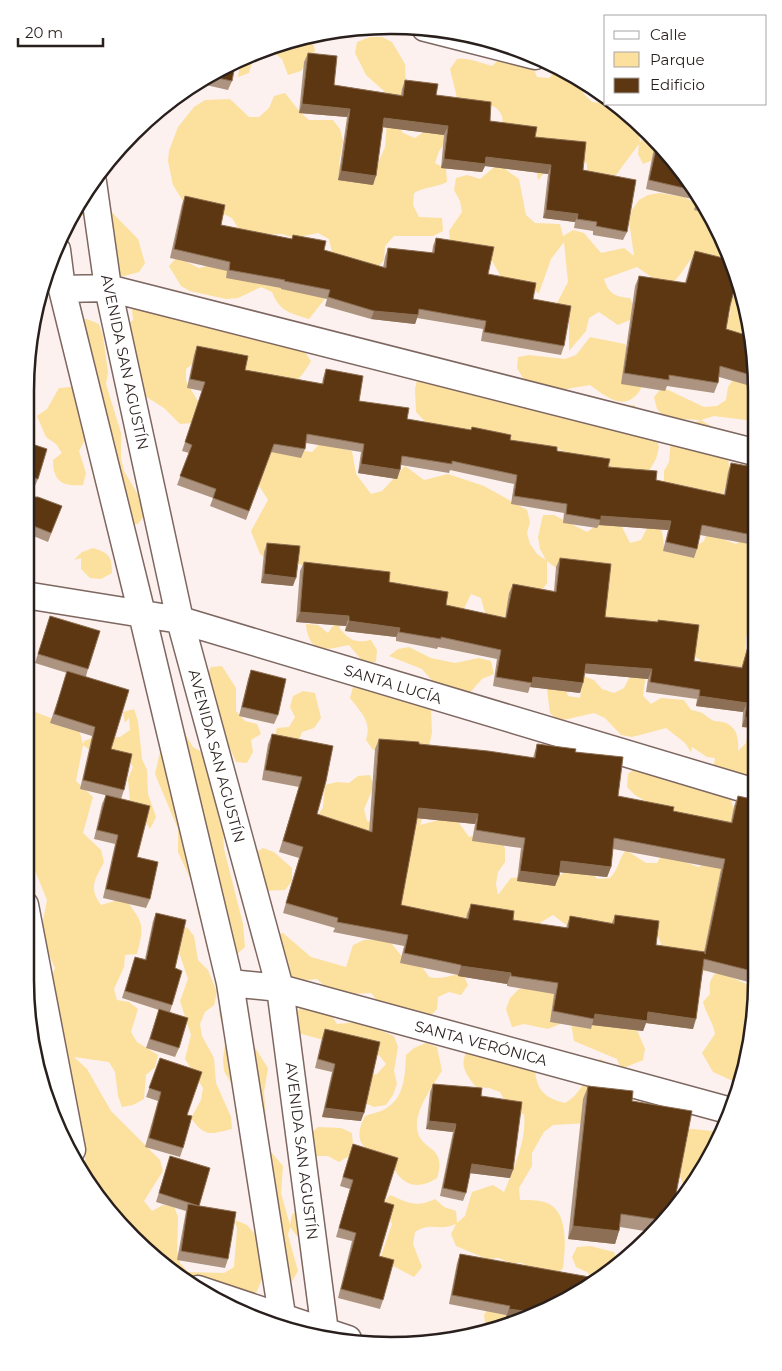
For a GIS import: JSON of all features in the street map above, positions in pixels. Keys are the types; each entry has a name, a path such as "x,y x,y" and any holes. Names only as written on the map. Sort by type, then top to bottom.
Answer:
{"street":[{"name":"AVENIDA SAN AGUSTÍN","path":"94,193 108,288 180,620 280,988 337,1333"},
{"path":"58,261 62,289 230,983 282,1315"},
{"path":"62,289 108,288 748,450"},
{"name":"SANTA LUCÍA","path":"34,596 180,620 748,790"},
{"path":"34,952 69,1133"},
{"name":"SANTA VERÓNICA","path":"230,983 280,988 724,1109"},
{"path":"232,1300 325,1331"}],"green space":[{"path":"370,37 382,37 392,42 405,64 406,88 396,124 403,133 415,138 433,125 444,129 447,141 439,151 435,163 446,169 447,182 414,193 413,205 419,217 442,218 443,231 433,236 394,236 385,246 384,260 377,269 334,278 324,300 309,319 286,311 278,304 272,292 261,287 238,298 226,299 190,291 181,286 169,266 177,257 199,268 212,265 334,261 329,239 318,233 294,238 282,234 247,235 238,228 232,218 221,213 186,206 173,185 168,161 169,151 178,127 194,107 205,100 230,99 249,117 259,117 269,108 274,96 285,93 309,120 333,120 340,129 343,141 339,164 345,175 376,168 385,147 387,123 393,99 366,75 355,53 357,42"},
{"path":"313,43 315,51 301,71 288,75 282,59 275,53"},
{"path":"506,53 531,62 537,77 549,78 553,73 570,82 582,90 592,102 601,103 627,122 639,133 640,142 643,137 661,156 643,164 638,154 639,144 616,175 604,177 587,176 587,164 579,156 546,171 538,180 533,146 502,128 502,116 499,111 489,104 458,102 450,69 457,59 471,60 492,66"},
{"path":"253,61 249,73 238,77 239,68"},
{"path":"498,164 519,179 526,215 535,223 560,224 563,236 573,230 584,233 601,253 624,248 634,256 629,221 632,210 639,200 648,195 660,193 684,197 694,202 699,211 724,263 697,252 679,276 666,287 637,267 604,279 610,291 620,297 630,298 635,309 630,320 618,325 599,312 589,318 586,331 569,351 569,322 560,315 557,303 568,282 564,242 551,259 539,293 501,277 490,257 450,241 449,231 462,212 460,201 454,190 456,178 467,175 480,179"},
{"path":"94,194 138,239 145,263 139,272 117,278 87,218 81,215"},
{"path":"735,295 745,345 723,333 731,311 724,303"},
{"path":"140,299 216,325 226,331 250,329 304,351 311,361 298,380 289,385 266,390 206,354 186,369 186,381 199,403 192,423 180,424 164,408 145,396 115,335 133,320 132,309"},
{"path":"87,319 99,324 103,336 108,372 106,384 121,433 121,458 124,471 143,503 145,515 138,524 127,525 95,434 85,440 79,451 86,473 83,485 64,484 57,478 53,467 53,460 62,453 56,444 46,437 37,416 47,409 59,388 71,387 79,398 75,321"},
{"path":"590,337 625,344 644,377 641,389 632,399 626,401 614,400 590,385 555,391 532,386 523,378 517,368 518,357 529,355 565,359 576,355"},
{"path":"420,367 622,407 634,405 652,423 659,447 656,459 619,521 630,543 641,540 647,528 657,522 662,532 664,545 673,553 685,554 704,541 708,530 664,484 664,471 669,462 671,439 680,430 700,420 665,418 657,409 654,397 662,387 704,407 717,406 726,400 728,387 735,377 748,384 748,420 714,416 701,420 711,426 728,459 730,471 716,518 717,530 725,540 736,544 748,534 748,630 746,648 748,683 703,662 688,652 606,631 599,611 608,595 601,579 556,568 547,561 547,583 540,593 512,593 501,627 490,631 481,598 471,594 460,617 325,578 294,561 270,561 260,554 251,531 268,500 250,471 262,455 269,451 284,449 312,452 320,443 352,451 356,474 371,494 382,491 405,466 424,480 448,474 484,486 527,510 530,522 527,533 530,544 537,554 546,560 540,549 538,537 543,515 554,515 587,532 607,519 567,464 567,453 556,448 431,428 416,412 415,389"},
{"path":"93,548 103,552 110,559 112,573 101,579 90,578 81,569 81,558 74,560 82,552"},
{"path":"339,617 340,629 350,639 357,641 371,640 377,650 376,662 364,663 349,645 326,649 315,646 308,634 306,624 318,625 328,633"},
{"path":"409,647 431,658 455,663 479,658 491,661 494,674 482,679 466,697 442,692 422,669 389,656 398,649"},
{"path":"222,666 236,688 236,711 245,721 257,724 261,734 251,740 253,752 247,763 236,762 204,689 205,678 211,667"},
{"path":"635,667 646,672 643,696 651,704 661,698 684,700 691,710 701,713 713,721 723,722 731,726 736,733 738,751 746,743 748,730 748,801 713,770 715,758 707,757 692,747 691,752 685,743 666,728 632,737 621,735 605,718 594,713 559,721 550,713 547,690 553,681 564,685 568,696 580,698 583,676 594,680 602,689 614,693 624,688"},
{"path":"363,681 431,708 432,733 429,746 393,745 373,750 366,740 368,728 364,717 350,698 353,687"},
{"path":"303,691 315,693 321,718 314,728 302,732 298,743 274,739 277,728 289,727 295,717 290,707 293,696"},
{"path":"134,709 138,721 142,759 147,770 148,794 156,817 150,829 130,802 128,779 133,767 127,758 93,752 83,745 76,781 93,797 83,833 101,850 104,862 94,884 97,899 101,905 125,898 136,913 141,924 141,936 137,954 125,955 124,967 114,989 117,1000 129,1002 138,1009 131,1032 137,1042 158,1055 155,1067 146,1075 144,1099 133,1105 122,1107 118,1096 115,1072 109,1062 74,1057 87,1069 111,1111 160,1160 163,1171 144,1201 152,1211 163,1205 174,1206 178,1217 177,1251 180,1263 188,1272 224,1273 234,1267 237,1229 235,1220 247,1225 254,1233 268,1265 254,1298 213,1289 155,1249 122,1216 84,1163 86,1153 60,1043 64,1031 61,1019 48,1000 47,989 55,968 40,936 47,900 34,868 34,712 61,722 73,723 80,733 83,744 84,741 95,737 120,737 130,730 129,718 125,723 123,712"},
{"path":"180,726 193,747 205,754 222,812 224,849 243,924 245,947 236,955 207,936 198,913 193,885 178,852 178,829 155,774 160,752 158,741 161,729"},
{"path":"637,767 723,789 731,799 734,811 726,849 635,795 627,787 628,774"},
{"path":"370,775 374,786 364,809 367,821 378,825 424,814 420,825 454,816 469,837 491,829 502,837 505,849 505,862 498,872 496,884 498,895 511,878 523,877 546,885 565,872 588,872 598,879 610,878 626,850 646,863 657,863 663,853 698,867 708,863 719,864 723,876 715,961 709,971 697,972 661,955 661,944 657,933 590,943 553,915 533,927 482,919 446,920 402,912 400,876 312,826 323,807 325,785 337,782 349,783 358,776"},
{"path":"263,848 274,852 292,868 292,881 285,890 261,891 253,854"},
{"path":"187,927 194,936 198,960 208,970 217,992 214,1005 205,1012 200,1024 202,1036 214,1058 216,1083 231,1117 232,1129 213,1133 200,1129 191,1118 201,1100 203,1088 185,1059 191,1035 180,1001 188,979 177,946 177,934"},
{"path":"283,933 311,957 346,967 353,945 364,940 388,939 403,958 415,956 429,977 442,978 463,974 468,985 461,995 449,992 438,997 437,1009 421,1026 378,1002 371,993 334,995 317,979 280,983 273,934"},
{"path":"726,966 731,977 748,985 745,1027 733,1081 713,1072 702,1053 715,1034 703,1002 710,994 712,977"},
{"path":"559,974 560,1024 548,1029 524,1024 512,1027 506,1009 510,998 519,989 542,987"},
{"path":"228,995 239,999 254,1046 268,1068 264,1092 266,1118 256,1126 224,1071 223,1059 226,1036 219,1014 219,1001"},
{"path":"303,1003 324,1003 337,1024 360,1022 394,1036 398,1047 394,1071 397,1084 393,1095 386,1105 374,1107 347,1095 354,1076 377,1074 386,1064 379,1055 298,1033 291,1023"},
{"path":"570,1018 634,1023 645,1049 643,1060 621,1069 617,1059 574,1041"},
{"path":"426,1043 437,1047 442,1071 422,1106 417,1121 417,1128 419,1136 439,1159 439,1167 437,1178 428,1183 418,1185 403,1180 388,1159 364,1146 359,1134 365,1116 386,1109 398,1097 403,1084 406,1055 414,1048"},
{"path":"470,1046 535,1070 538,1083 543,1092 552,1099 565,1103 581,1087 590,1066 600,1059 621,1069 588,1123 553,1125 544,1132 532,1153 532,1166 519,1188 520,1200 541,1201 552,1206 562,1221 565,1241 563,1268 554,1277 542,1276 522,1263 510,1263 499,1258 487,1259 456,1246 451,1234 456,1224 445,1227 426,1227 415,1232 413,1244 422,1267 414,1277 380,1259 392,1224 383,1204 390,1195 417,1204 435,1199 444,1207 456,1211 457,1223 465,1216 472,1192 493,1185 504,1192 516,1164 524,1134 524,1114 511,1113 500,1092 489,1088 476,1087 468,1077 463,1062"},
{"path":"318,1127 341,1128 352,1133 353,1145 349,1156 339,1162 328,1156 315,1156 308,1136"},
{"path":"673,1127 714,1131 700,1159 683,1185 672,1152"},
{"path":"260,1139 283,1166 281,1193 290,1225 292,1215 300,1207 307,1242 297,1236 290,1227 288,1235 298,1271 292,1281 280,1284"},
{"path":"590,1246 614,1252 615,1258 591,1276 576,1267 572,1257 577,1247"},
{"path":"490,1305 501,1305 513,1316 485,1324 484,1315"}],"building":[{"path":"308,53 337,56 334,85 403,96 405,80 438,84 436,95 491,102 490,121 537,127 535,137 586,142 583,170 636,180 627,232 596,226 597,222 577,219 578,214 546,210 551,165 486,157 485,164 444,159 448,126 384,118 376,176 341,171 350,109 302,104"},
{"path":"234,71 232,81 219,78"},
{"path":"656,150 684,188 649,180"},
{"path":"185,196 225,205 221,225 292,239 293,235 326,241 324,250 386,268 388,248 434,253 436,238 494,247 488,274 536,283 533,299 571,306 564,346 484,332 486,321 419,309 418,315 374,311 328,297 330,290 229,270 230,262 174,249"},
{"path":"695,251 722,258 734,292 726,329 743,334 747,374 720,366 718,383 669,375 669,380 624,373 639,276 686,283"},
{"path":"197,346 248,356 245,370 323,384 326,369 363,376 359,401 409,408 407,419 471,430 472,427 511,435 510,440 557,447 557,451 610,459 608,467 657,471 656,480 725,495 731,463 748,466 748,534 702,525 697,549 666,542 671,521 601,516 601,520 566,514 567,504 514,496 517,475 452,461 452,464 402,456 400,470 361,464 364,444 307,434 305,449 274,444 249,511 213,498 216,489 180,476 192,445 185,442 205,382 190,379"},
{"path":"34,445 47,449 38,479 34,478"},
{"path":"34,497 62,506 51,533 34,526"},
{"path":"267,543 300,546 296,578 264,574"},
{"path":"560,558 611,564 605,617 658,622 658,620 699,625 694,661 742,668 748,647 748,717 745,717 747,703 699,696 700,690 650,682 652,669 586,664 583,683 533,677 532,683 496,677 501,650 441,637 441,639 399,632 400,628 349,621 349,616 300,612 304,562 390,572 389,582 448,592 446,605 506,618 513,584 556,592"},
{"path":"50,616 100,631 88,669 38,654"},
{"path":"251,670 286,679 278,715 242,707"},
{"path":"67,671 129,690 111,749 132,754 124,790 83,780 95,727 54,714"},
{"path":"272,734 333,746 317,814 372,832 379,739 419,742 419,744 535,758 537,744 576,749 575,752 623,757 618,796 674,807 673,811 732,823 738,796 748,798 748,970 704,959 696,1019 648,1012 647,1021 595,1014 594,1019 553,1011 558,983 511,976 511,973 461,966 404,953 408,935 337,922 338,918 286,903 303,847 283,841 302,777 265,770","holes":["419,808 478,814 476,830 525,838 520,871 559,876 561,861 611,867 614,838 725,859 705,954 705,952 656,945 659,921 615,915 614,924 570,916 568,928 513,920 514,911 471,904 468,919 401,905"]},
{"path":"106,795 150,806 137,857 158,862 150,899 106,889 118,835 97,830"},
{"path":"156,913 186,920 175,968 182,971 172,1005 125,991 135,957 146,960"},
{"path":"159,1009 188,1018 179,1048 150,1039"},
{"path":"325,1029 380,1042 364,1113 325,1108 335,1064 318,1059"},
{"path":"160,1058 202,1072 187,1115 192,1116 183,1148 149,1138 161,1092 149,1088"},
{"path":"433,1084 482,1088 481,1096 522,1102 513,1170 472,1164 466,1193 443,1188 456,1124 429,1121"},
{"path":"588,1086 633,1091 632,1101 692,1111 676,1195 657,1219 621,1214 619,1231 573,1226"},
{"path":"353,1144 398,1158 384,1202 394,1205 379,1256 394,1260 383,1300 341,1289 356,1233 339,1228 353,1180 343,1177"},
{"path":"170,1156 210,1168 199,1206 159,1193"},
{"path":"188,1204 236,1212 228,1259 181,1251"},
{"path":"460,1254 589,1277 570,1289 525,1311 509,1309 510,1306 452,1295"}]}
